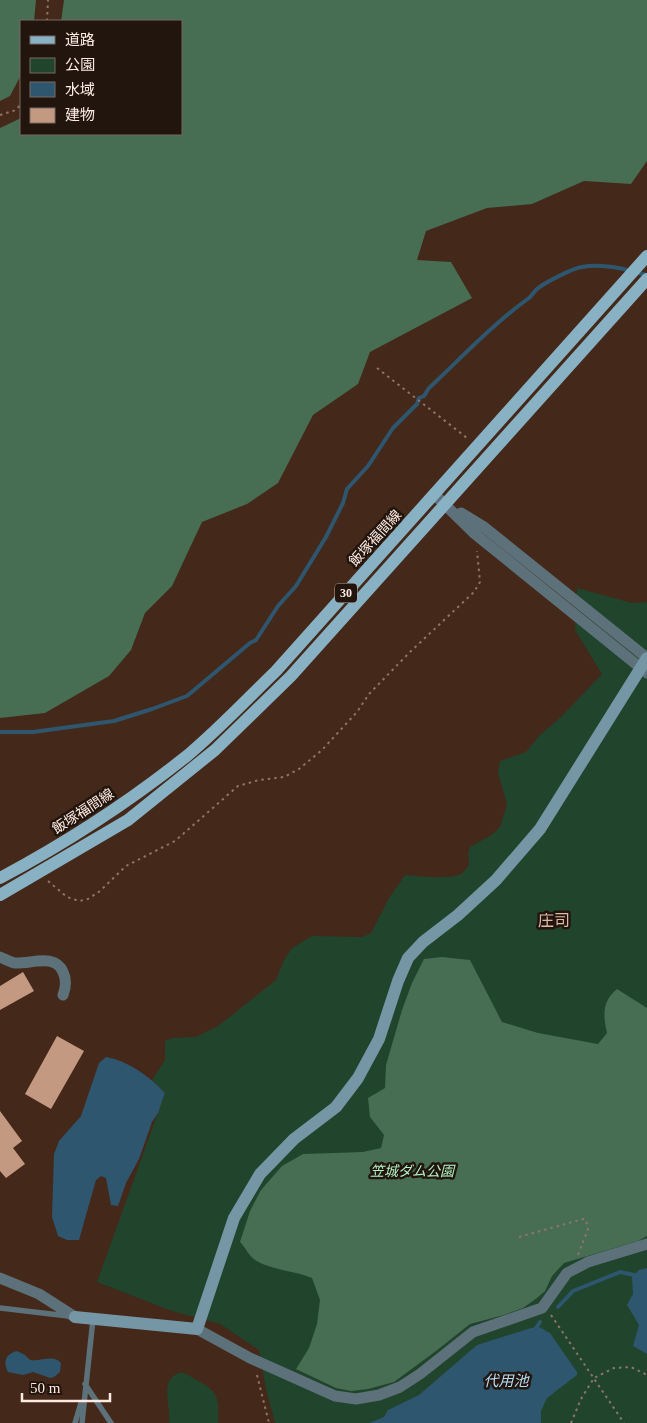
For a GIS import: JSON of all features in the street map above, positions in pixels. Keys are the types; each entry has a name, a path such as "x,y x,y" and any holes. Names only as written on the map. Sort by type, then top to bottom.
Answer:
{"main road":[{"name":"飯塚福間線","path":"0,878 78,834 134,796 189,754 276,671 647,256"},
{"name":"飯塚福間線","path":"0,895 128,820 215,750 291,676 647,279"}],"street":[{"path":"434,494 475,534 645,664"},
{"path":"446,505 484,527 645,664"},
{"path":"197,1328 234,1218 260,1174 294,1139 336,1106 358,1078 379,1039 398,981 408,958 423,942 458,916 496,880 540,829 645,664"},
{"path":"0,956 14,963 44,960 56,962 64,975 66,986 63,995"},
{"path":"0,1278 39,1294 75,1317 197,1328 250,1358 335,1396 356,1399 379,1395 400,1387 420,1374 473,1332 542,1308 567,1273 588,1262 647,1244"}],"lane":[{"path":"0,1308 75,1317"},
{"path":"82,1423 93,1319"},
{"path":"76,1423 86,1384"},
{"path":"86,1384 111,1423"}],"path":[{"path":"46,20 48,0"},
{"path":"0,115 16,110 20,105"},
{"path":"377,368 477,446"},
{"path":"38,873 67,897 79,900 88,899 100,891 126,866 175,841 238,786 259,780 284,777 299,769 322,750 357,712 369,694 411,651 474,592 480,582 475,534"},
{"path":"518,1237 576,1219 586,1220 588,1229 571,1271"},
{"path":"542,1308 556,1321 624,1423"},
{"path":"250,1358 260,1383 269,1423"},
{"path":"571,1423 581,1399 594,1378 614,1368 631,1367 647,1375"}],"green space":[{"path":"0,0 36,0 34,20 20,20 20,77 10,96 0,101"},
{"path":"64,0 647,0 647,161 631,184 584,181 532,204 487,208 426,231 417,260 451,262 472,298 370,352 358,384 313,415 278,483 247,504 202,522 172,586 145,613 131,650 109,676 45,713 0,718 0,128 20,118 20,135 182,135 182,20 61,20"},
{"name":"笠城ダム公園","path":"577,588 632,603 647,602 647,1423 275,1423 266,1389 259,1350 220,1324 172,1311 97,1282 165,1093 152,1080 165,1060 165,1041 172,1038 196,1037 218,1026 276,980 284,960 292,948 312,936 362,937 371,933 389,898 405,875 441,877 455,876 463,872 469,865 468,852 471,846 490,836 500,827 507,804 498,773 500,761 526,752 540,735 560,718 602,674 575,630"},
{"path":"442,957 470,960 502,1022 538,1033 598,1044 607,1033 604,1015 606,1004 617,989 647,1008 647,1236 638,1241 564,1263 552,1276 545,1291 523,1308 470,1324 394,1382 368,1389 351,1391 336,1388 296,1369 309,1348 317,1324 320,1300 312,1278 261,1263 253,1258 240,1242 250,1211 261,1190 282,1166 303,1154 363,1152 381,1148 384,1135 370,1117 368,1098 385,1088 386,1065 402,1010 412,983 424,959"},
{"path":"181,1372 205,1385 214,1393 218,1403 218,1423 169,1423 167,1387 169,1381"}],"water":[{"path":"106,1057 123,1062 138,1070 165,1093 118,1206 111,1205 106,1178 101,1176 96,1180 79,1240 67,1240 58,1236 52,1217 54,1154 59,1141 81,1116 99,1063"},
{"path":"647,1268 647,1354 633,1346 639,1325 627,1305 633,1294 632,1277 639,1270"},
{"name":"代用池","path":"539,1327 550,1333 577,1372 577,1375 547,1398 541,1411 541,1423 369,1423 384,1417 388,1410 419,1395 477,1345"},
{"path":"17,1351 30,1360 58,1360 61,1363 60,1372 50,1378 33,1372 23,1375 8,1372 6,1359 10,1354"}],"building":[{"path":"23,972 34,991 0,1010 0,986"},
{"path":"57,1036 84,1051 51,1109 25,1094"},
{"path":"0,1111 22,1141 13,1148 25,1164 6,1178 0,1171"}],"waterway":[{"path":"0,732 33,732 114,721 187,696 256,640 278,606 296,586 326,537 343,503 347,489 368,466 393,428 417,404 419,398 424,396 429,388 490,330 541,286 578,268 606,266 646,275"},
{"path":"558,1307 573,1291 620,1272 634,1275"},
{"path":"536,1328 540,1322"}],"district":[{"name":"庄司","path":"554,920"}]}
